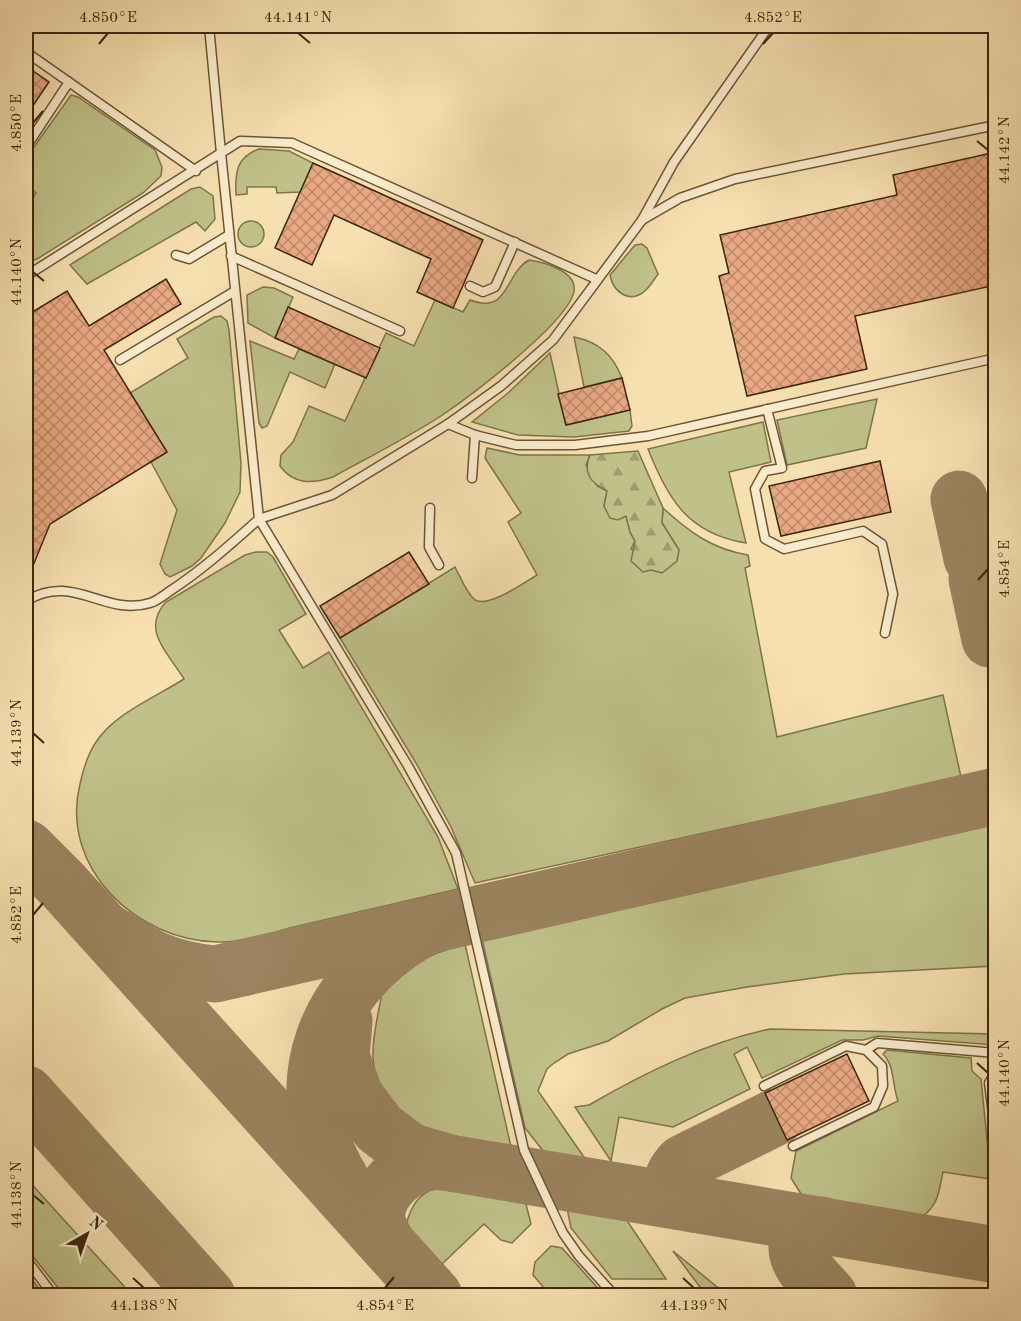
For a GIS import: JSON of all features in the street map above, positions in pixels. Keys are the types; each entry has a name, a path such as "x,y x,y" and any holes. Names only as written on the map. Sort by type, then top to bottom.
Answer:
{"lane":[{"path":"209,26 220,153 259,519 408,766 456,853 524,1149 563,1233 579,1256 615,1296"},
{"path":"26,602 37,595 60,590 126,606 151,603 198,573 259,519 332,495 448,424 501,386 553,340 596,279 642,220 674,162 769,26"},
{"path":"26,52 196,171"},
{"path":"26,147 69,82"},
{"path":"642,220 680,198 735,179 996,125"},
{"path":"26,276 196,171 240,141 292,143 596,279"},
{"path":"176,255 189,259 229,235"},
{"path":"470,286 483,292 495,287 515,242"},
{"path":"231,256 400,331"},
{"path":"120,360 235,291"},
{"path":"448,424 475,435 516,445 576,445 648,436 996,358"},
{"path":"767,409 782,468 765,471 755,489 765,539 784,549 863,531 882,544 893,594 885,633"},
{"path":"472,478 475,435"},
{"path":"430,508 429,547 439,565"},
{"path":"866,1050 878,1043 996,1053"},
{"path":"764,1086 846,1046 866,1050 882,1066 883,1086 874,1107 793,1146"},
{"path":"996,1072 989,1083 996,1137"},
{"path":"26,1259 54,1296"}],"green space":[{"path":"71,95 78,97 155,150 162,167 161,176 143,193 37,259 26,262 26,208 36,193 26,185 26,158"},
{"path":"259,149 289,151 313,163 301,192 277,193 276,187 247,187 247,194 236,195 237,173 241,161 251,152"},
{"path":"200,187 213,196 215,219 205,231 196,222 87,284 70,265 191,189"},
{"path":"251,221 260,225 264,234 260,243 251,247 242,243 238,234 242,225"},
{"path":"642,244 647,248 658,274 646,290 634,296 628,296 618,291 610,275 635,245"},
{"path":"529,260 550,265 565,273 574,284 574,291 568,304 555,321 516,358 455,406 428,424 333,477 311,482 297,480 285,472 280,466 281,455 293,442 309,406 345,421 386,333 414,346 435,300 463,312 470,300 483,303 493,302 500,298 521,266"},
{"path":"263,287 274,288 293,297 275,338 248,323 247,295"},
{"path":"221,316 227,321 229,330 241,463 240,492 225,523 201,558 192,566 170,577 165,574 160,564 177,510 151,462 167,452 130,393 188,358 177,339 214,317"},
{"path":"574,337 591,342 604,351 622,378 584,387"},
{"path":"250,341 294,359 299,349 335,364 325,388 290,372 267,426 262,428 259,423"},
{"path":"550,353 566,425 630,410 632,426 629,431 574,437 518,435 472,422 508,393"},
{"path":"877,399 866,448 787,465 777,420"},
{"path":"763,422 771,462 729,472 746,543 709,532 683,512 673,499 648,449"},
{"path":"487,448 520,455 590,455 586,465 597,486 607,491 604,506 626,515 635,541 631,549 679,550 662,523 663,508 682,525 712,544 748,555 750,566 745,568 777,737 943,695 961,777 475,883 451,827 416,763 340,638 455,567 468,592 474,599 480,601 487,601 506,594 537,575 508,522 521,513 485,458"},
{"path":"638,451 663,508 662,523 679,550 677,561 662,573 651,570 643,572 631,561 635,541 626,516 618,520 610,518 604,506 607,491 592,481 587,467 590,455"},
{"path":"267,552 273,557 306,614 279,630 303,668 329,652 438,837 458,889 248,939 218,942 188,938 159,929 133,914 111,894 93,871 81,844 77,815 80,784 91,752 96,742 114,722 184,679 165,651 156,632 159,612 166,602 245,555"},
{"path":"995,822 995,966 844,974 685,998 608,1041 568,1054 547,1069 538,1091 586,1160 544,1152 525,1128 482,939"},
{"path":"465,944 511,1147 444,1134 422,1126 403,1115 388,1101 377,1081 373,1049 382,992 399,975 419,962 442,951"},
{"path":"770,1029 995,1034 995,1045 878,1036 863,1040 842,1040 762,1078 747,1047 734,1054 750,1089 673,1127 619,1117 611,1161 575,1107 589,1105 654,1070 699,1050"},
{"path":"887,1050 971,1058 972,1071 981,1079 991,1179 943,1172 935,1202 923,1216 803,1197 791,1178 796,1151 898,1101 890,1064 883,1054"},
{"path":"26,1178 132,1295 64,1295 26,1248"},
{"path":"446,1186 525,1200 531,1224 512,1243 501,1240 484,1224 442,1264 406,1225 411,1210 419,1198 430,1190"},
{"path":"567,1208 624,1216 666,1279 612,1279 571,1228"},
{"path":"551,1246 562,1248 604,1295 550,1295 533,1275 535,1262"},
{"path":"673,1251 727,1295 706,1295"},
{"path":"26,1272 44,1295 26,1295"}],"building":[{"path":"26,66 49,82 26,116"},
{"path":"996,152 996,285 855,316 867,369 747,396 719,276 729,273 720,235 897,195 893,175"},
{"path":"313,163 483,240 453,308 417,292 431,259 334,215 312,265 275,248"},
{"path":"166,279 181,304 104,350 167,452 50,524 26,583 26,316 67,291 89,326"},
{"path":"288,307 380,348 366,378 275,338"},
{"path":"622,378 630,410 566,425 558,394"},
{"path":"880,461 891,512 781,536 769,486"},
{"path":"409,552 429,584 340,638 320,606"},
{"path":"847,1054 869,1101 787,1140 765,1093"}],"taxiway":[{"path":"959,499 972,558"},
{"path":"977,579 990,639"},
{"path":"104,930 156,960 183,969 215,974 996,796"},
{"path":"26,848 64,886 434,1296"},
{"path":"340,1178 324,1143 316,1108 316,1073 324,1040 338,1009 358,980 384,955 415,933"},
{"path":"344,1021 341,1057 355,1096 379,1128 409,1151 450,1163"},
{"path":"26,1094 207,1296"},
{"path":"693,1204 680,1196 673,1186 674,1176 683,1163 776,1117"},
{"path":"386,1242 377,1220 377,1210 386,1190 393,1181 411,1168 438,1162 996,1255"},
{"path":"821,1225 804,1229 797,1248 808,1273 829,1296"}]}
